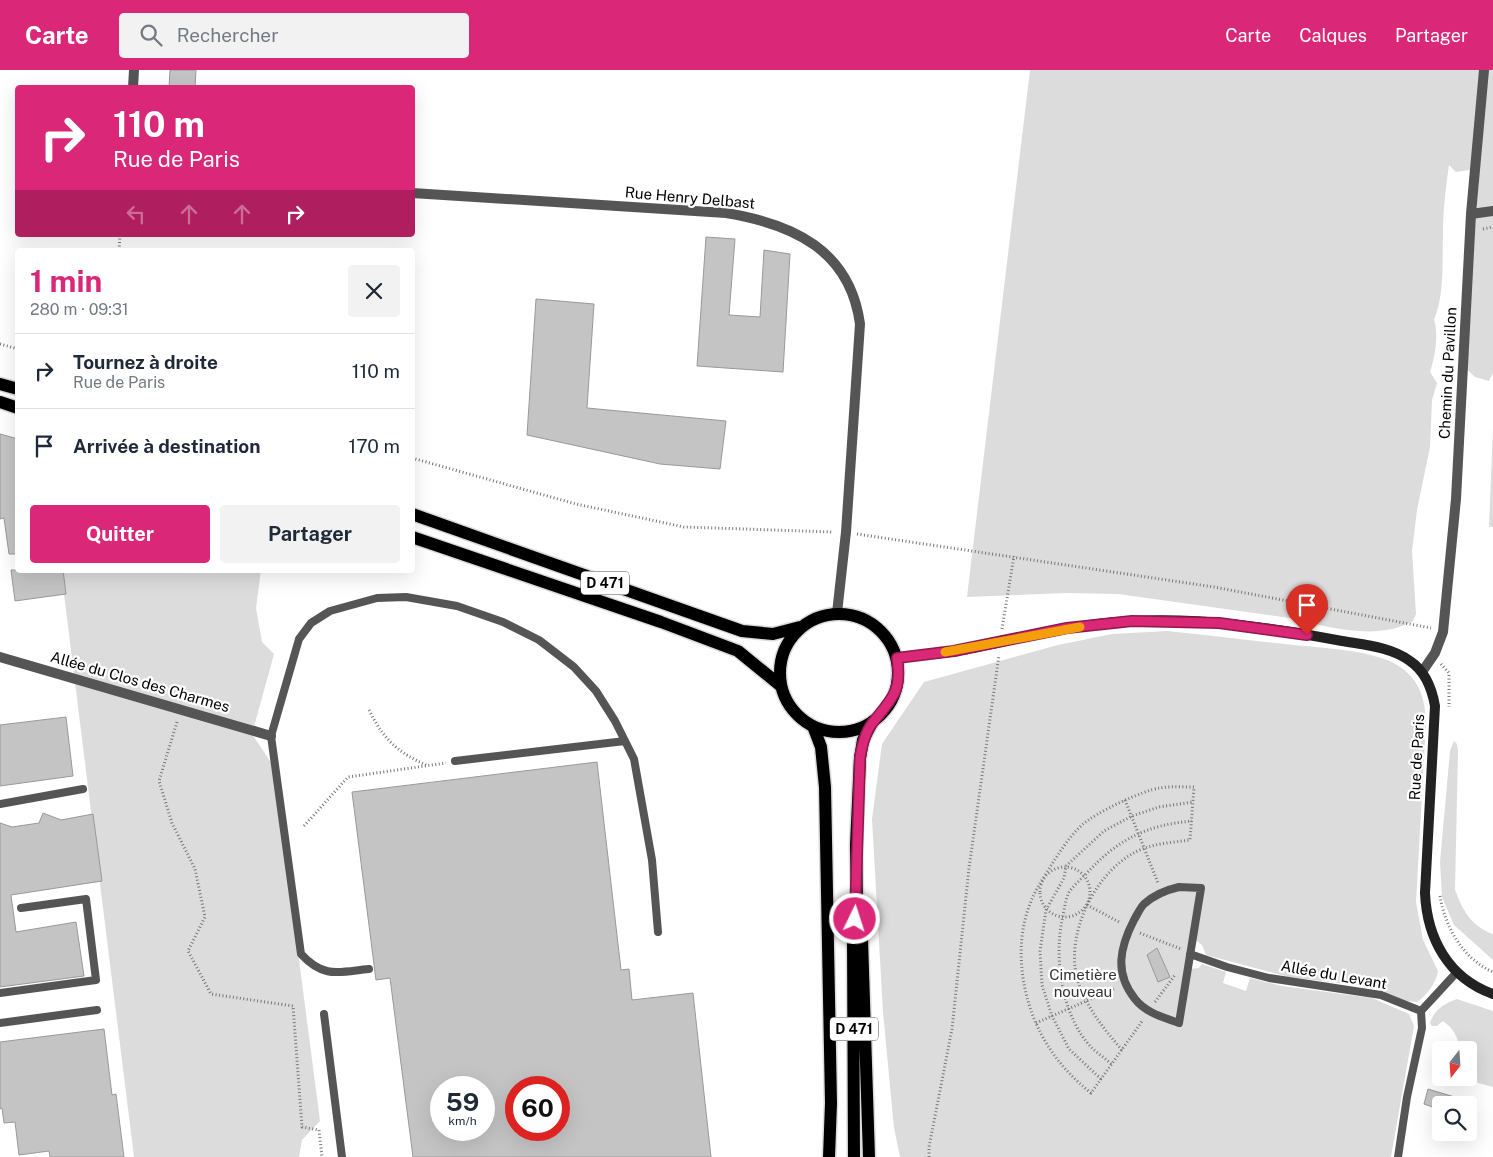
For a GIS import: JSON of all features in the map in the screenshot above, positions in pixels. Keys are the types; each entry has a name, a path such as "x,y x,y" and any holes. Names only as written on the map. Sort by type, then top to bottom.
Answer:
{"main road":[{"path":"0,384 15,388"},
{"path":"0,402 15,407"},
{"name":"D 471","path":"415,515 742,631 773,634 800,627"},
{"name":"D 471","path":"415,538 661,622 738,651 781,686"},
{"path":"837,613 857,616 875,625 888,640 897,658 898,678 895,693 888,707 873,721 859,728 844,732 828,731 813,726 792,710 781,686 779,669 782,653 789,639 800,627 817,617 837,613"},
{"name":"D 471","path":"854,1157 853,936 857,902 858,774 863,740 873,721"},
{"name":"D 471","path":"813,726 821,746 825,786 831,1103 829,1157"},
{"path":"857,902 862,939 869,1157"}],"street":[{"path":"133,85 134,70"},
{"name":"Chemin du Pavillon","path":"1422,672 1435,653 1444,630 1456,499 1471,214 1484,70"},
{"name":"Rue Henry Delbast","path":"415,193 726,213 758,218 781,226 814,244 830,258 843,273 852,291 860,324 846,532 837,613"},
{"path":"1471,214 1493,211"},
{"name":"Rue de Paris","path":"897,658 954,651 1067,628 1132,621 1219,623 1375,647 1404,657 1422,672 1431,689 1435,706 1426,910 1434,941 1457,972 1475,986 1493,994"},
{"name":"Allée du Clos des Charmes","path":"0,656 271,736"}],"lane":[{"path":"369,969 326,972 312,967 302,954 271,736 299,639 311,623 330,611 377,598 406,596 457,606 503,622 539,640 574,667 596,691 634,759 644,804 652,860 658,932"},
{"path":"455,761 625,741"},
{"path":"0,804 83,790"},
{"path":"1179,887 1201,888 1179,1023 1149,1012 1135,999 1126,984 1120,961 1124,939 1143,905 1162,891 1179,887"},
{"path":"0,993 96,980 86,899 21,908"},
{"name":"Allée du Levant","path":"1190,954 1227,967 1269,978 1381,996 1421,1011"},
{"path":"1398,1157 1407,1097 1422,1028 1421,1011 1457,972"},
{"path":"0,1022 97,1010"},
{"path":"324,1014 342,1157"}],"path":[{"path":"0,344 15,348"},
{"path":"415,459 576,504 684,527 846,532 1014,556 1214,588 1444,630"},
{"path":"929,1157 929,1147 952,1029 969,868 1000,642 1014,556"},
{"path":"1449,673 1449,708"},
{"path":"181,709 167,748 159,781 172,823 195,869 205,917 188,951 211,994 293,1006 302,1127 319,1130 322,1157"},
{"path":"369,710 379,730 393,745 405,755 429,766"},
{"path":"304,826 348,777 455,761"},
{"path":"1176,974 1091,1093 1068,1073 1049,1049 1036,1023 1026,993 1022,963 1023,932 1029,904 1042,879 1063,847 1083,824 1125,800 1159,788 1194,787 1192,821 1190,840 1144,848 1119,863 1098,885 1086,905 1077,914 1063,917 1046,910 1039,895 1042,879 1052,869 1066,866 1104,831 1132,816 1160,806 1193,802"},
{"path":"1125,800 1162,891"},
{"path":"1112,1064 1090,1046 1069,1008 1058,960 1058,942 1068,894 1101,858 1138,832 1166,823 1192,821"},
{"path":"1066,866 1079,871 1084,876 1090,890 1076,945 1076,967 1079,986 1088,1000 1096,1020 1122,1050"},
{"path":"1066,866 1064,878 1046,910 1040,951 1042,985 1052,1016 1069,1048 1101,1079"},
{"path":"1439,891 1449,928 1471,957 1493,972"},
{"path":"1036,1023 1126,984"}],"green space":[{"path":"1030,70 1493,70 1493,373 1489,381 1475,377 1461,364 1479,181 1469,170 1456,172 1449,165 1444,215 1440,299 1434,320 1436,346 1430,372 1437,383 1432,400 1430,447 1417,510 1412,551 1416,614 1413,621 1400,627 1386,630 1356,631 1297,619 1118,594 1066,593 967,597"},
{"path":"1493,429 1493,527 1489,527"},
{"path":"61,573 261,573 256,608 262,642 274,654 252,734 274,767 320,1121 302,1140 299,1157 134,1157"},
{"name":"Cimetière nouveau","path":"1167,631 1363,653 1392,662 1403,669 1414,680 1421,693 1425,707 1426,722 1416,902 1423,940 1438,971 1428,992 1417,1002 1407,1001 1371,987 1289,977 1206,955 1202,945 1193,938 1188,969 1199,968 1202,964 1226,972 1223,983 1246,991 1250,978 1282,986 1372,998 1409,1014 1414,1026 1391,1157 900,1157 894,1128 883,1012 872,819 882,744 924,682 1058,645 1112,634"},
{"path":"1454,741 1457,744 1458,751 1455,890 1461,905 1473,922 1485,931 1493,934 1493,960 1454,925 1442,897 1440,862 1450,751"},
{"path":"1457,999 1493,1011 1493,1087 1478,1083 1478,1041 1458,1041 1453,1030 1443,1021 1437,1026 1432,1026 1430,1023 1434,1014 1448,1003"}],"building":[{"path":"170,70 196,70 195,85 169,85"},
{"path":"706,237 735,239 729,315 760,317 764,250 790,254 783,372 697,366"},
{"path":"536,299 594,304 587,408 726,421 720,469 660,464 527,435"},
{"path":"0,434 15,438 15,554 9,554 4,518 0,519"},
{"path":"11,570 15,570 15,573 63,573 66,594 15,601"},
{"path":"66,717 73,776 0,786 0,725"},
{"path":"597,762 621,970 629,969 632,1000 693,993 711,1157 413,1157 390,978 376,980 352,792"},
{"path":"43,813 61,820 93,814 102,881 11,895 16,932 76,922 84,976 0,987 0,823 12,827 39,823"},
{"path":"1157,948 1170,977 1158,982 1147,955"},
{"path":"104,1029 112,1095 116,1094 124,1157 50,1157 49,1151 19,1155 15,1122 4,1123 2,1108 0,1109 0,1042"},
{"path":"1428,1089 1451,1096 1432,1096 1432,1107 1424,1104"}],"slow traffic":[{"path":"945,652 1080,627"}],"route":[{"path":"855,919 857,902 858,774 860,758 863,740 868,730 873,721 888,707 893,698 898,678 897,658 954,651 1067,628 1132,621 1219,623 1307,635"}]}
